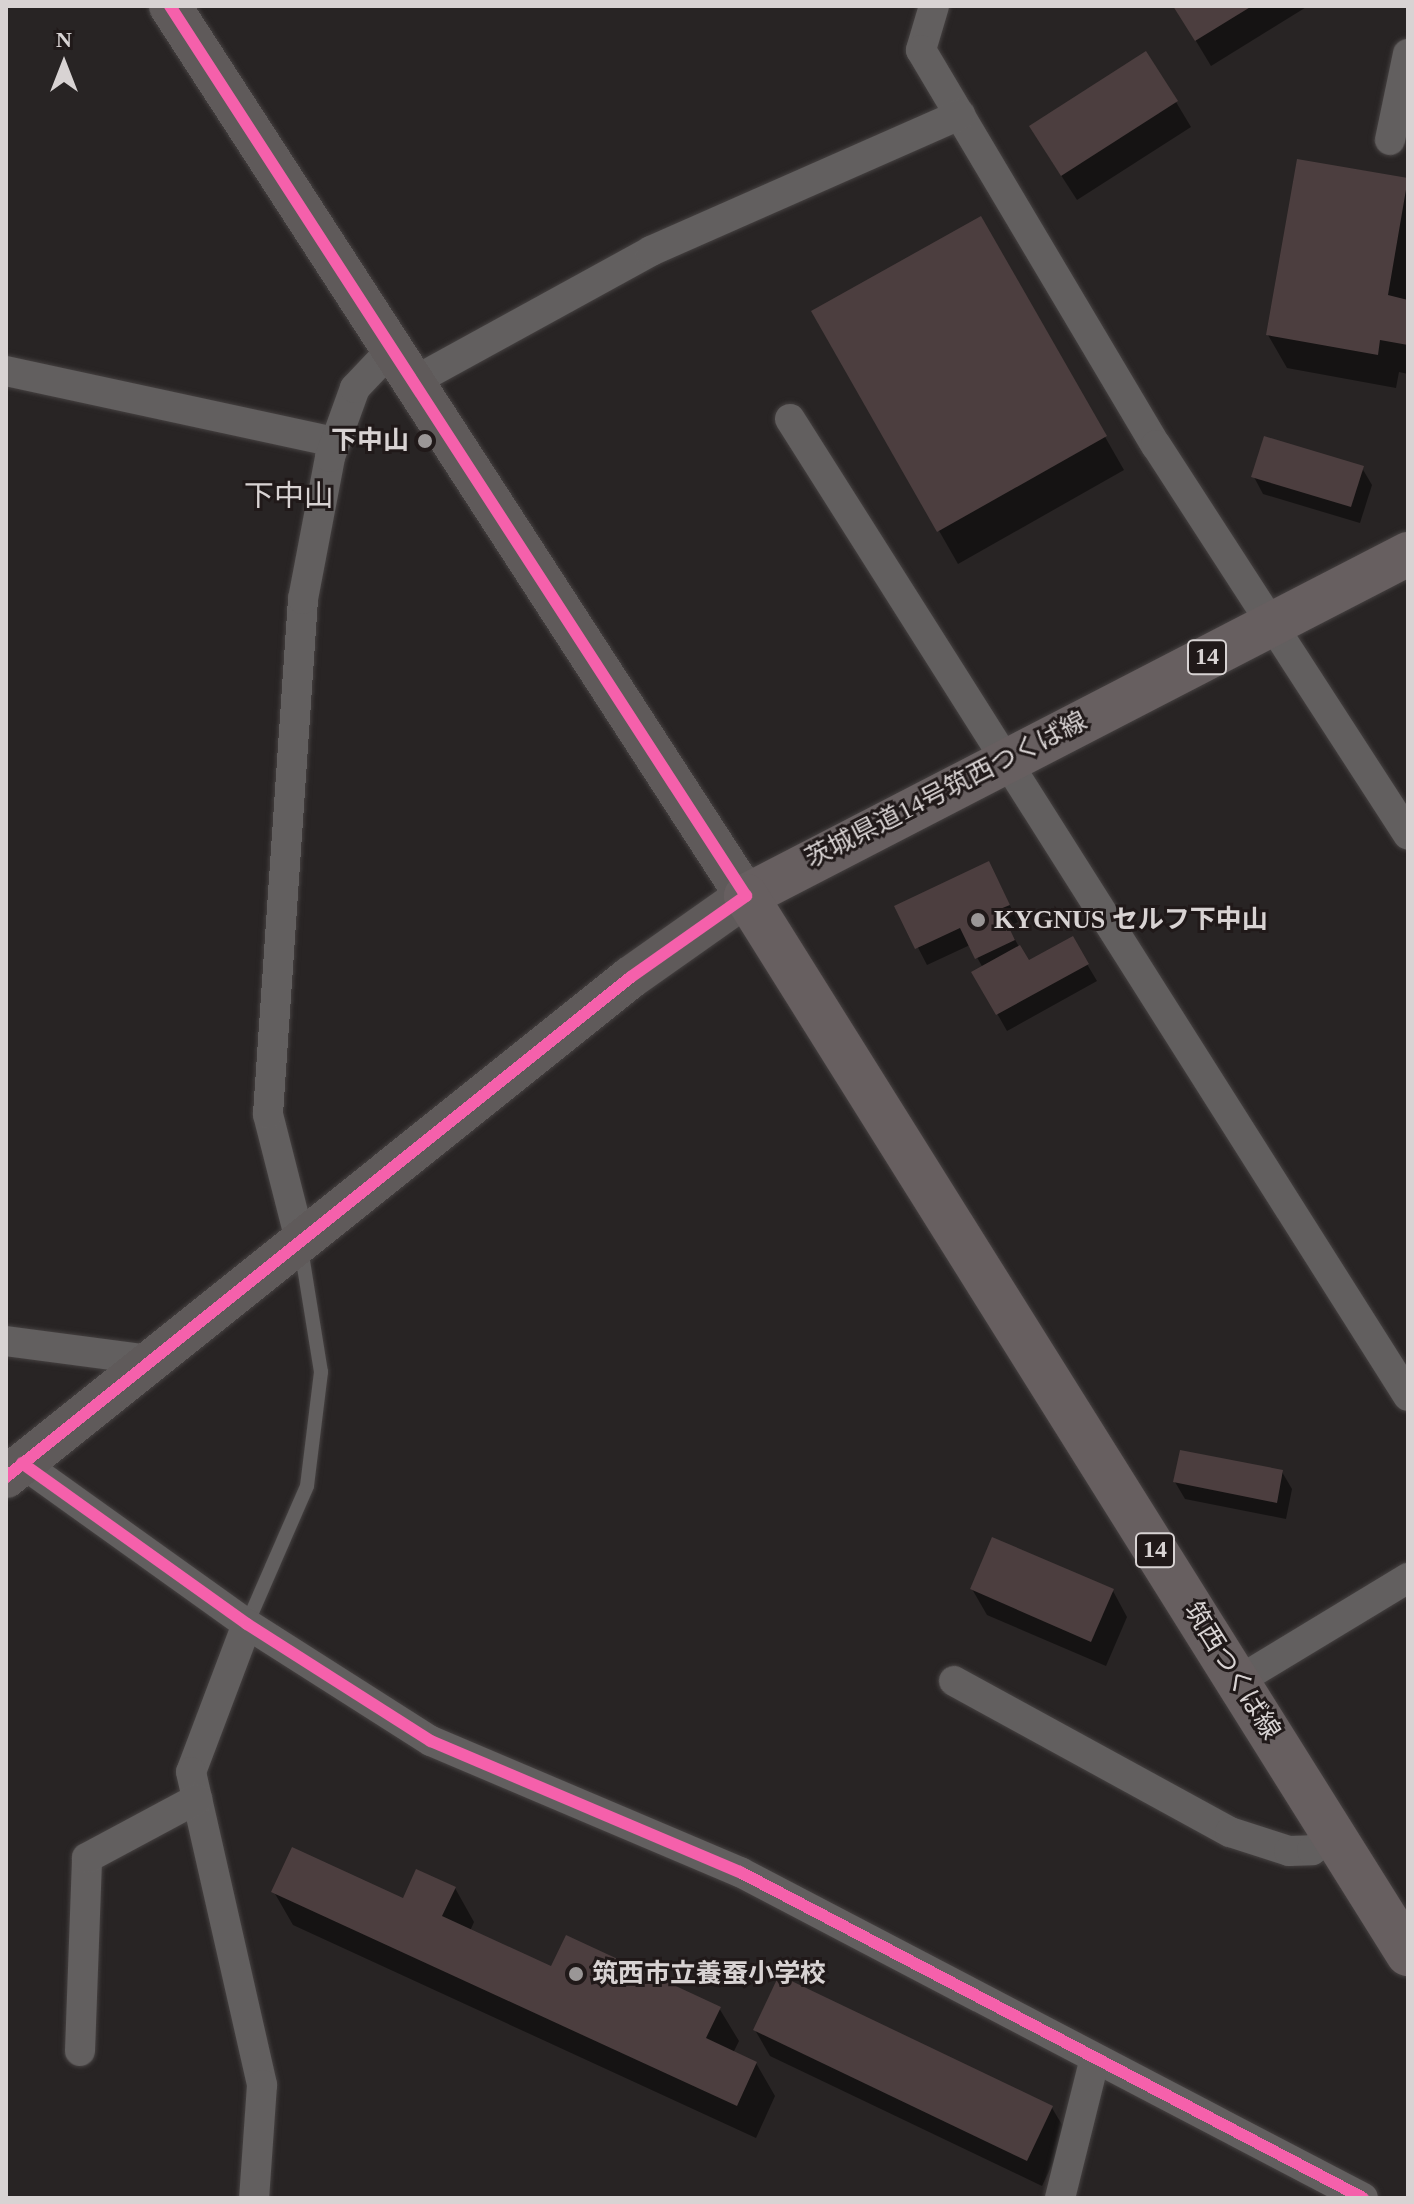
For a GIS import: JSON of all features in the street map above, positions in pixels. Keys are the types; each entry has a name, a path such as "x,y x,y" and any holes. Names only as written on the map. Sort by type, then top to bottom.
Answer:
{"main road":[{"name":"茨城県道14号筑西つくば線","path":"746,896 1408,554"},
{"name":"筑西つくば線","path":"746,896 1408,1954"}],"street":[{"path":"170,6 746,896 631,977 14,1470 431,1741 740,1872 1363,2198"},
{"path":"934,6 921,50 1156,445 1408,835"},
{"path":"1390,140 1408,54"},
{"path":"300,1240 268,1114 303,599 335,442 355,388 651,251 960,115"},
{"path":"6,371 335,442"},
{"path":"790,419 1408,1396"},
{"path":"6,1341 151,1360"},
{"path":"1238,1681 1408,1578"},
{"path":"247,1624 191,1772 262,2085 254,2198"},
{"path":"954,1681 1230,1832 1289,1851 1312,1850 1335,1836"},
{"path":"80,2051 87,1858 197,1799"},
{"path":"1060,2198 1095,2058"}],"lane":[{"path":"247,1624 307,1486 321,1372 300,1240"}],"building":[{"path":"1173,6 1252,6 1195,41"},
{"path":"1146,51 1178,101 1061,176 1029,126"},
{"path":"1297,159 1408,178 1388,295 1408,300 1408,345 1380,340 1378,355 1266,335"},
{"path":"981,216 1107,436 937,532 811,311"},
{"path":"1264,436 1364,466 1351,507 1251,477"},
{"path":"989,861 1010,905 1000,909 1015,940 975,959 960,928 915,949 894,906"},
{"path":"1073,936 1089,964 996,1015 971,972 1020,945 1029,960"},
{"path":"1180,1450 1283,1470 1277,1503 1173,1482"},
{"path":"992,1537 1114,1589 1091,1642 970,1589"},
{"path":"292,1847 403,1898 416,1869 456,1887 442,1916 551,1966 566,1935 721,2007 706,2038 757,2062 737,2106 271,1892"},
{"path":"779,1975 1053,2106 1027,2161 753,2030"}],"cycle path":[{"path":"6,1477 631,977 746,896 170,6"},
{"path":"22,1463 247,1624 431,1741 740,1872 1363,2198"}],"place":[{"name":"下中山","path":"425,441"},
{"name":"KYGNUS セルフ下中山","path":"978,920"},
{"name":"筑西市立養蚕小学校","path":"576,1974"}],"district":[{"name":"下中山","path":"289,496"}]}
